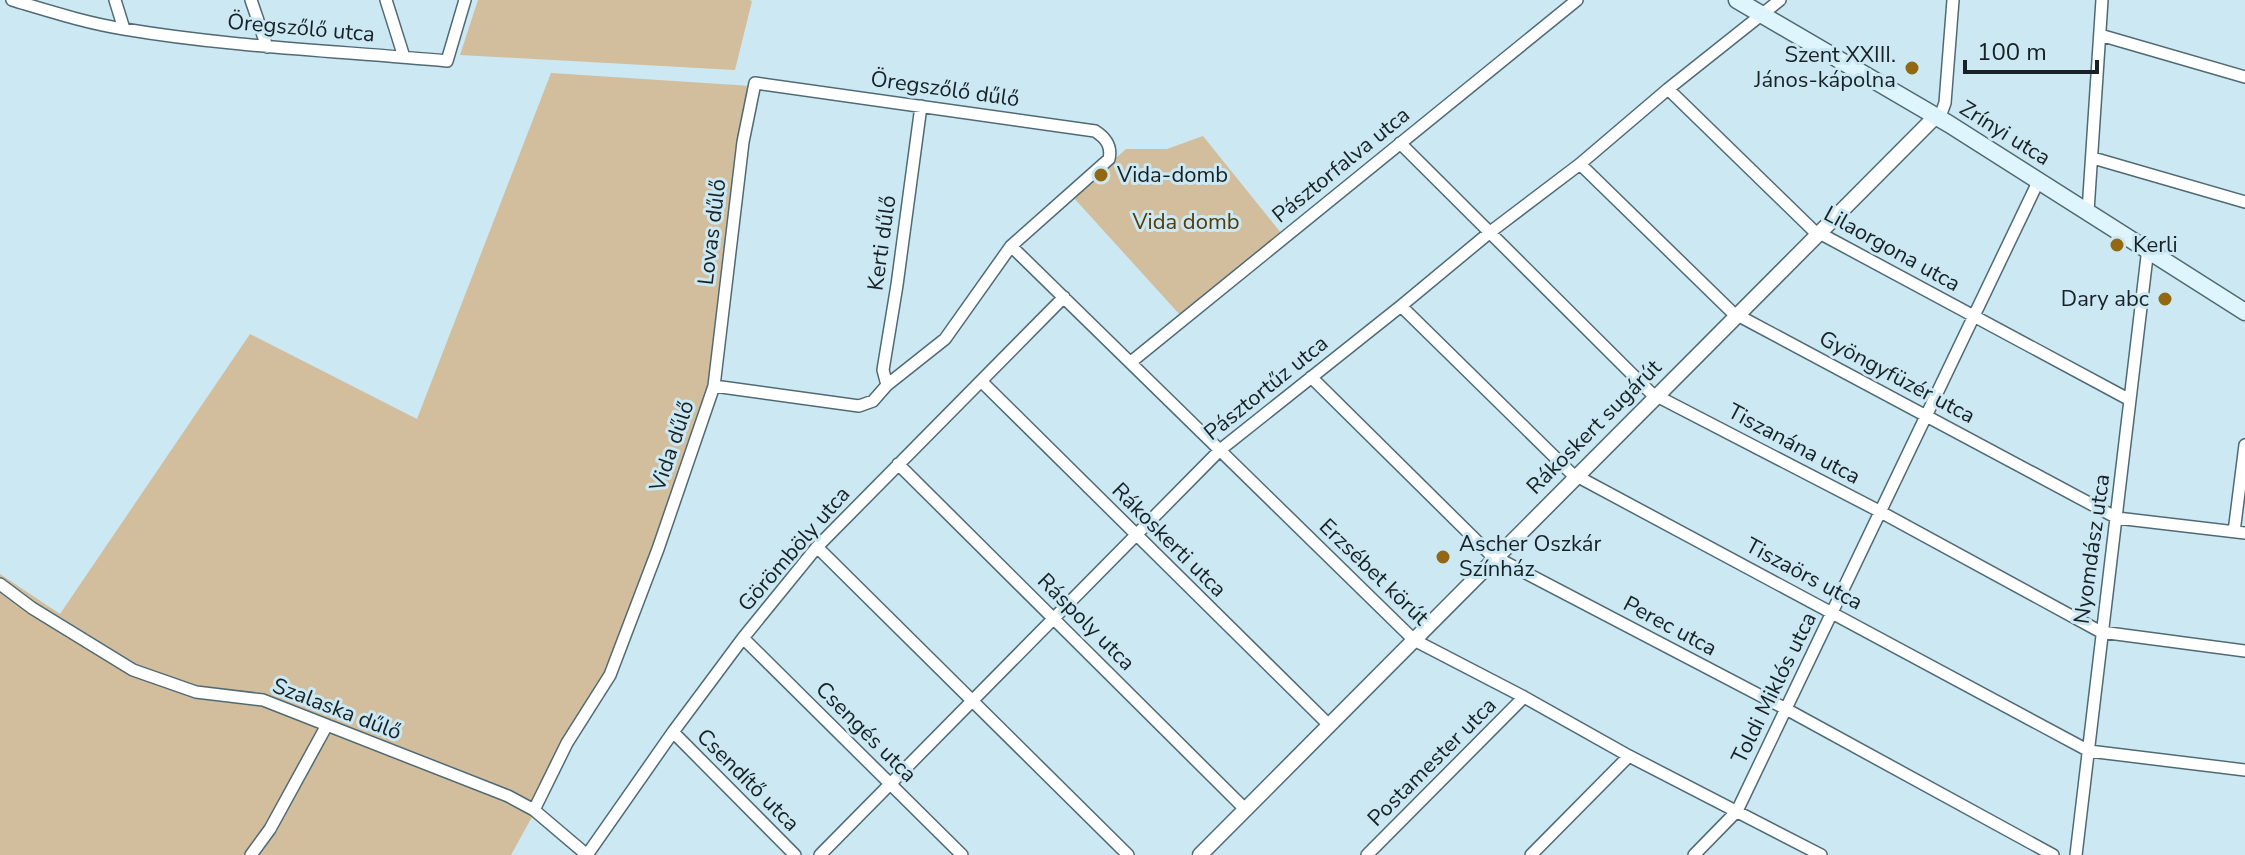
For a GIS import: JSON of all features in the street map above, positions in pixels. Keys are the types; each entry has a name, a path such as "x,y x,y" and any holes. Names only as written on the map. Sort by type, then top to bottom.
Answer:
{"main road":[{"name":"Zrínyi utca","path":"1737,0 1936,116 2245,312"}],"street":[{"name":"Öregszőlő utca","path":"12,0 124,29 267,47 447,61 465,0"},
{"path":"115,0 124,29"},
{"path":"251,0 267,47"},
{"path":"386,0 404,57"},
{"name":"Pásztorfalva utca","path":"1131,362 1577,0"},
{"name":"Pásztortűz utca","path":"820,855 1220,450 1489,233 1580,164 1780,0"},
{"name":"Rákoskert sugárút","path":"1200,855 1942,111 1953,0"},
{"path":"2088,211 2102,0"},
{"path":"2100,35 2245,77"},
{"name":"Öregszőlő dűlő","path":"755,83 1095,131 1108,144 1111,152 1109,159"},
{"name":"Lovas dűlő","path":"714,386 743,142 755,83"},
{"name":"Lilaorgona utca","path":"1668,89 1817,234 2130,400"},
{"name":"Kerti dűlő","path":"887,385 883,370 921,106"},
{"name":"Tiszanána utca","path":"1400,143 1656,396 1879,511 2101,632 2245,651"},
{"path":"2093,158 2245,202"},
{"name":"Vida dűlő","path":"534,810 567,743 610,675 658,549 714,386 859,406 873,401 887,385 945,339 1011,246 1109,159"},
{"name":"Gyöngyfüzér utca","path":"1580,164 1736,316 2117,518 2240,533"},
{"name":"Toldi Miklós utca","path":"1694,855 1737,811 2039,180"},
{"name":"Erzsébet körút","path":"1011,246 1414,640 1821,855"},
{"name":"Nyomdász utca","path":"2076,855 2148,248"},
{"name":"Görömböly utca","path":"587,855 743,638 817,547 1064,297"},
{"name":"Tiszaörs utca","path":"1401,306 1577,476 2089,751 2245,770"},
{"name":"Perec utca","path":"1311,377 1495,559 1786,709 2053,855"},
{"name":"Rákoskerti utca","path":"982,382 1329,725"},
{"path":"2240,533 2245,445"},
{"name":"Ráspoly utca","path":"898,464 1245,809"},
{"path":"817,547 1128,855"},
{"name":"Szalaska dűlő","path":"0,584 32,608 133,670 196,692 263,700 508,796 534,810 587,855"},
{"name":"Csengés utca","path":"743,638 962,855"},
{"name":"Postamester utca","path":"1367,855 1524,697"},
{"path":"251,855 270,829 327,725"},
{"name":"Csendítő utca","path":"673,732 795,855"},
{"path":"1531,855 1629,756"}],"green space":[{"path":"478,0 752,1 735,70 460,55"},
{"path":"551,73 751,86 711,378 658,549 604,674 511,855 0,855 0,574 60,614 250,334 417,419"},
{"name":"Vida domb","path":"1203,136 1281,233 1181,316 1073,197 1126,149 1167,149"}],"place":[{"name":"Szent XXIII. János-kápolna","path":"1912,68"},
{"name":"Vida-domb","path":"1101,175"},
{"name":"Kerli","path":"2117,245"},
{"name":"Dary abc","path":"2165,299"},
{"name":"Ascher Oszkár Színház","path":"1443,557"}]}
